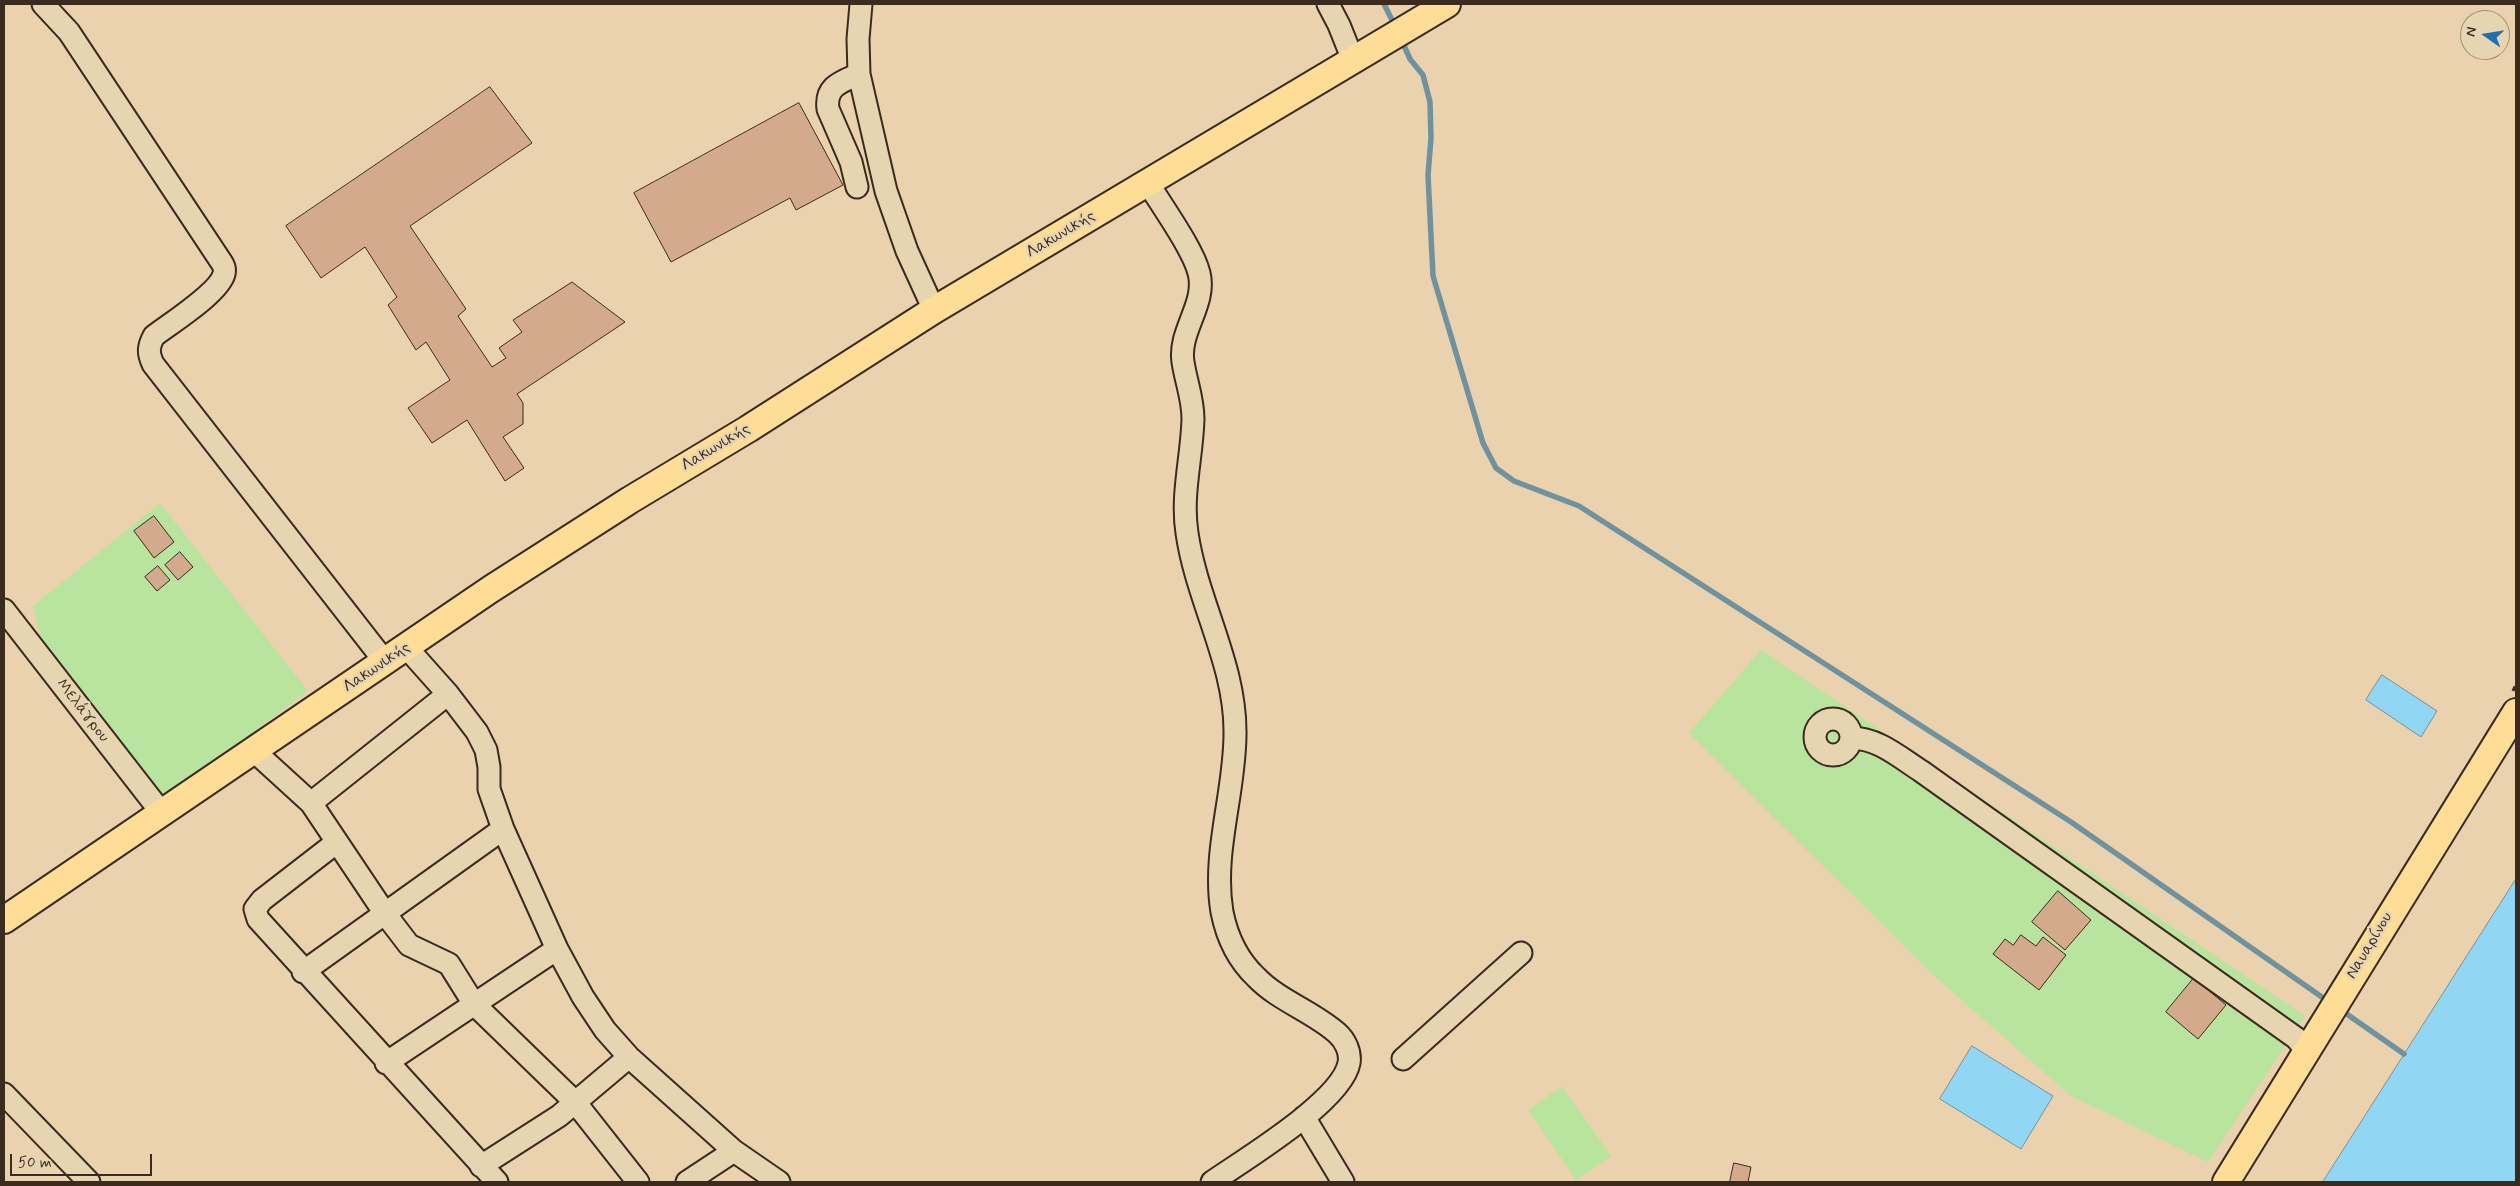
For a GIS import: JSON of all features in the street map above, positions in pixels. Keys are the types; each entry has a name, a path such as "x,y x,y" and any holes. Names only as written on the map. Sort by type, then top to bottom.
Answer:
{"main road":[{"name":"Λακωνικής","path":"4,920 492,589 630,500 748,429 934,310 1356,59 1442,5"},
{"name":"Ναυαρίνου","path":"2226,1182 2516,712"}],"street":[{"path":"861,4 858,39 859,74 890,206 907,251 934,310"},
{"path":"1328,4 1356,59"},
{"path":"47,5 69,32 222,262 225,272 222,280 212,291 154,336 148,354 153,364 386,662"},
{"path":"857,187 851,162 828,109 827,99 830,90 836,84 859,74"},
{"path":"1148,183 1193,258 1199,272 1201,287 1183,346 1183,362 1192,401 1193,421 1185,511 1187,535 1202,595 1227,670 1234,709 1234,760 1222,851 1222,911 1229,937 1241,961 1277,995 1336,1032 1346,1044 1350,1060 1345,1076 1327,1098 1304,1117 1212,1182"},
{"name":"Μελάγρου","path":"4,610 161,812"},
{"path":"407,648 448,694 477,732 486,750 490,788 503,829 557,949 583,998 605,1030 629,1057 734,1151 779,1182"},
{"path":"311,803 448,694"},
{"path":"1851,738 1865,738 1877,743 1921,771 2296,1038 2312,1042"},
{"path":"254,750 311,803 386,915 409,945 449,964 474,1004 575,1102 638,1182"},
{"path":"303,972 386,915 503,829"},
{"path":"337,842 262,900 256,909 258,919 303,972 497,1182"},
{"path":"386,1063 557,949"},
{"path":"1403,1059 1521,953"},
{"path":"481,1166 559,1116 629,1057"},
{"path":"4,1094 89,1182"},
{"path":"1304,1117 1343,1182"},
{"path":"687,1182 734,1151"}],"green space":[{"path":"160,503 308,691 165,799 41,640 33,606"},
{"path":"1761,650 2305,1016 2208,1162 2071,1096 1933,975 1689,733"},
{"path":"1562,1086 1611,1156 1576,1180 1528,1110"}],"water":[{"path":"2382,675 2437,711 2421,737 2366,700"},
{"path":"2516,879 2516,1182 2323,1182"},
{"path":"1972,1046 2053,1096 2021,1149 1940,1099"}],"building":[{"path":"490,87 532,143 410,226 466,309 458,316 492,367 506,358 499,348 522,332 513,320 572,282 625,322 517,394 523,403 523,424 503,437 524,468 505,481 467,420 432,443 408,408 450,380 426,342 416,350 388,305 397,297 365,247 321,278 286,226"},
{"path":"799,103 843,185 796,210 790,198 671,262 634,193"},
{"path":"154,516 174,542 154,558 134,531"},
{"path":"180,552 193,567 178,580 165,565"},
{"path":"158,566 170,580 157,591 145,577"},
{"path":"2058,891 2091,920 2065,950 2032,922"},
{"path":"2021,935 2036,946 2043,937 2066,955 2039,990 1993,954 2005,939 2013,945"},
{"path":"2194,978 2226,1005 2198,1039 2166,1012"},
{"path":"1734,1163 1751,1167 1748,1182 1730,1182"}],"waterway":[{"path":"1384,4 1395,26"},
{"path":"1401,39 1410,59 1423,75 1430,102 1431,138 1428,175 1433,276 1483,443 1496,468 1514,481 1579,506 2071,822 2329,1002"},
{"path":"2341,1010 2404,1054"}]}
